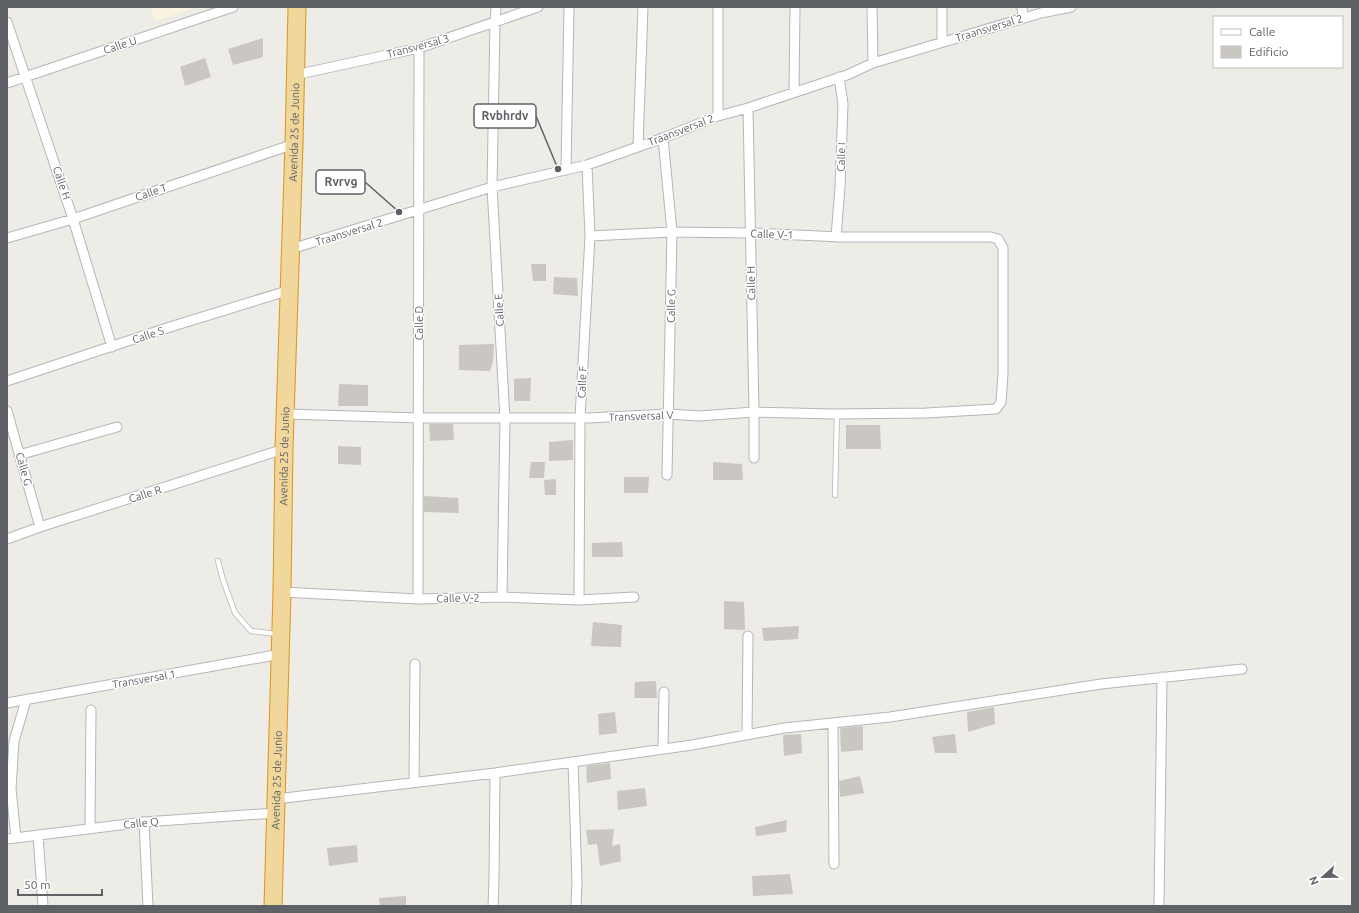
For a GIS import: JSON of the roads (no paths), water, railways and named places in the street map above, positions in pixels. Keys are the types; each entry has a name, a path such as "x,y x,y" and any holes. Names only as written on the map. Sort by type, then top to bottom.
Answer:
{"highway":[{"name":"Avenida 25 de Junio","path":"273,906 281,654 284,449 290,290 297,7"}],"street":[{"name":"Calle U","path":"7,83 233,7"},
{"name":"Calle E","path":"496,7 494,23 492,187 505,419 502,598"},
{"name":"Transversal 3","path":"295,75 419,48 538,7"},
{"path":"566,170 569,7"},
{"path":"638,146 643,7"},
{"path":"718,7 718,116"},
{"path":"794,92 795,7"},
{"path":"872,7 873,63"},
{"path":"942,7 942,42"},
{"path":"1022,7 1022,18"},
{"name":"Traansversal 2","path":"291,250 492,187 587,165 663,138 718,116 748,108 839,77 873,63 1022,18 1071,7"},
{"name":"Calle H","path":"7,22 74,219 112,347"},
{"name":"Calle D","path":"418,599 419,48"},
{"name":"Calle I","path":"836,237 840,187 843,104 839,77"},
{"name":"Calle H","path":"748,108 754,458"},
{"name":"Calle G","path":"663,138 672,232 667,475"},
{"name":"Calle T","path":"7,238 74,219 294,144"},
{"name":"Calle F","path":"579,600 580,418 590,236 587,165"},
{"name":"Calle V-1","path":"590,236 672,232 750,233 836,237 991,237 998,239 1003,248 1003,373 1001,402 996,409"},
{"name":"Calle S","path":"7,381 290,290"},
{"name":"Transversal V","path":"286,414 505,419 580,418 668,414 699,416 754,412 837,414 996,409"},
{"name":"Calle G","path":"7,411 40,527"},
{"path":"20,455 117,427"},
{"name":"Calle R","path":"7,540 40,527 284,449"},
{"name":"Calle V-2","path":"282,592 418,599 502,598 579,600 634,597"},
{"path":"747,735 748,636"},
{"name":"Transversal 1","path":"7,703 281,654"},
{"path":"414,782 415,664"},
{"name":"Calle Q","path":"12,838 275,806 414,782 573,762 662,749 784,728 898,716 1101,684 1242,669"},
{"path":"1159,906 1162,677"},
{"path":"662,749 664,692"},
{"path":"12,838 11,789 14,741 26,700"},
{"path":"90,829 91,710"},
{"path":"833,723 834,864"},
{"path":"573,762 577,881 576,906"},
{"path":"493,906 495,773"},
{"path":"144,822 148,906"},
{"path":"38,835 43,906"}],"lane":[{"path":"835,495 837,414"},
{"path":"218,561 235,613 251,631 281,635"}],"place":[{"name":"Rvbhrdv","path":"558,169"},
{"name":"Rvrvg","path":"399,212"}]}
